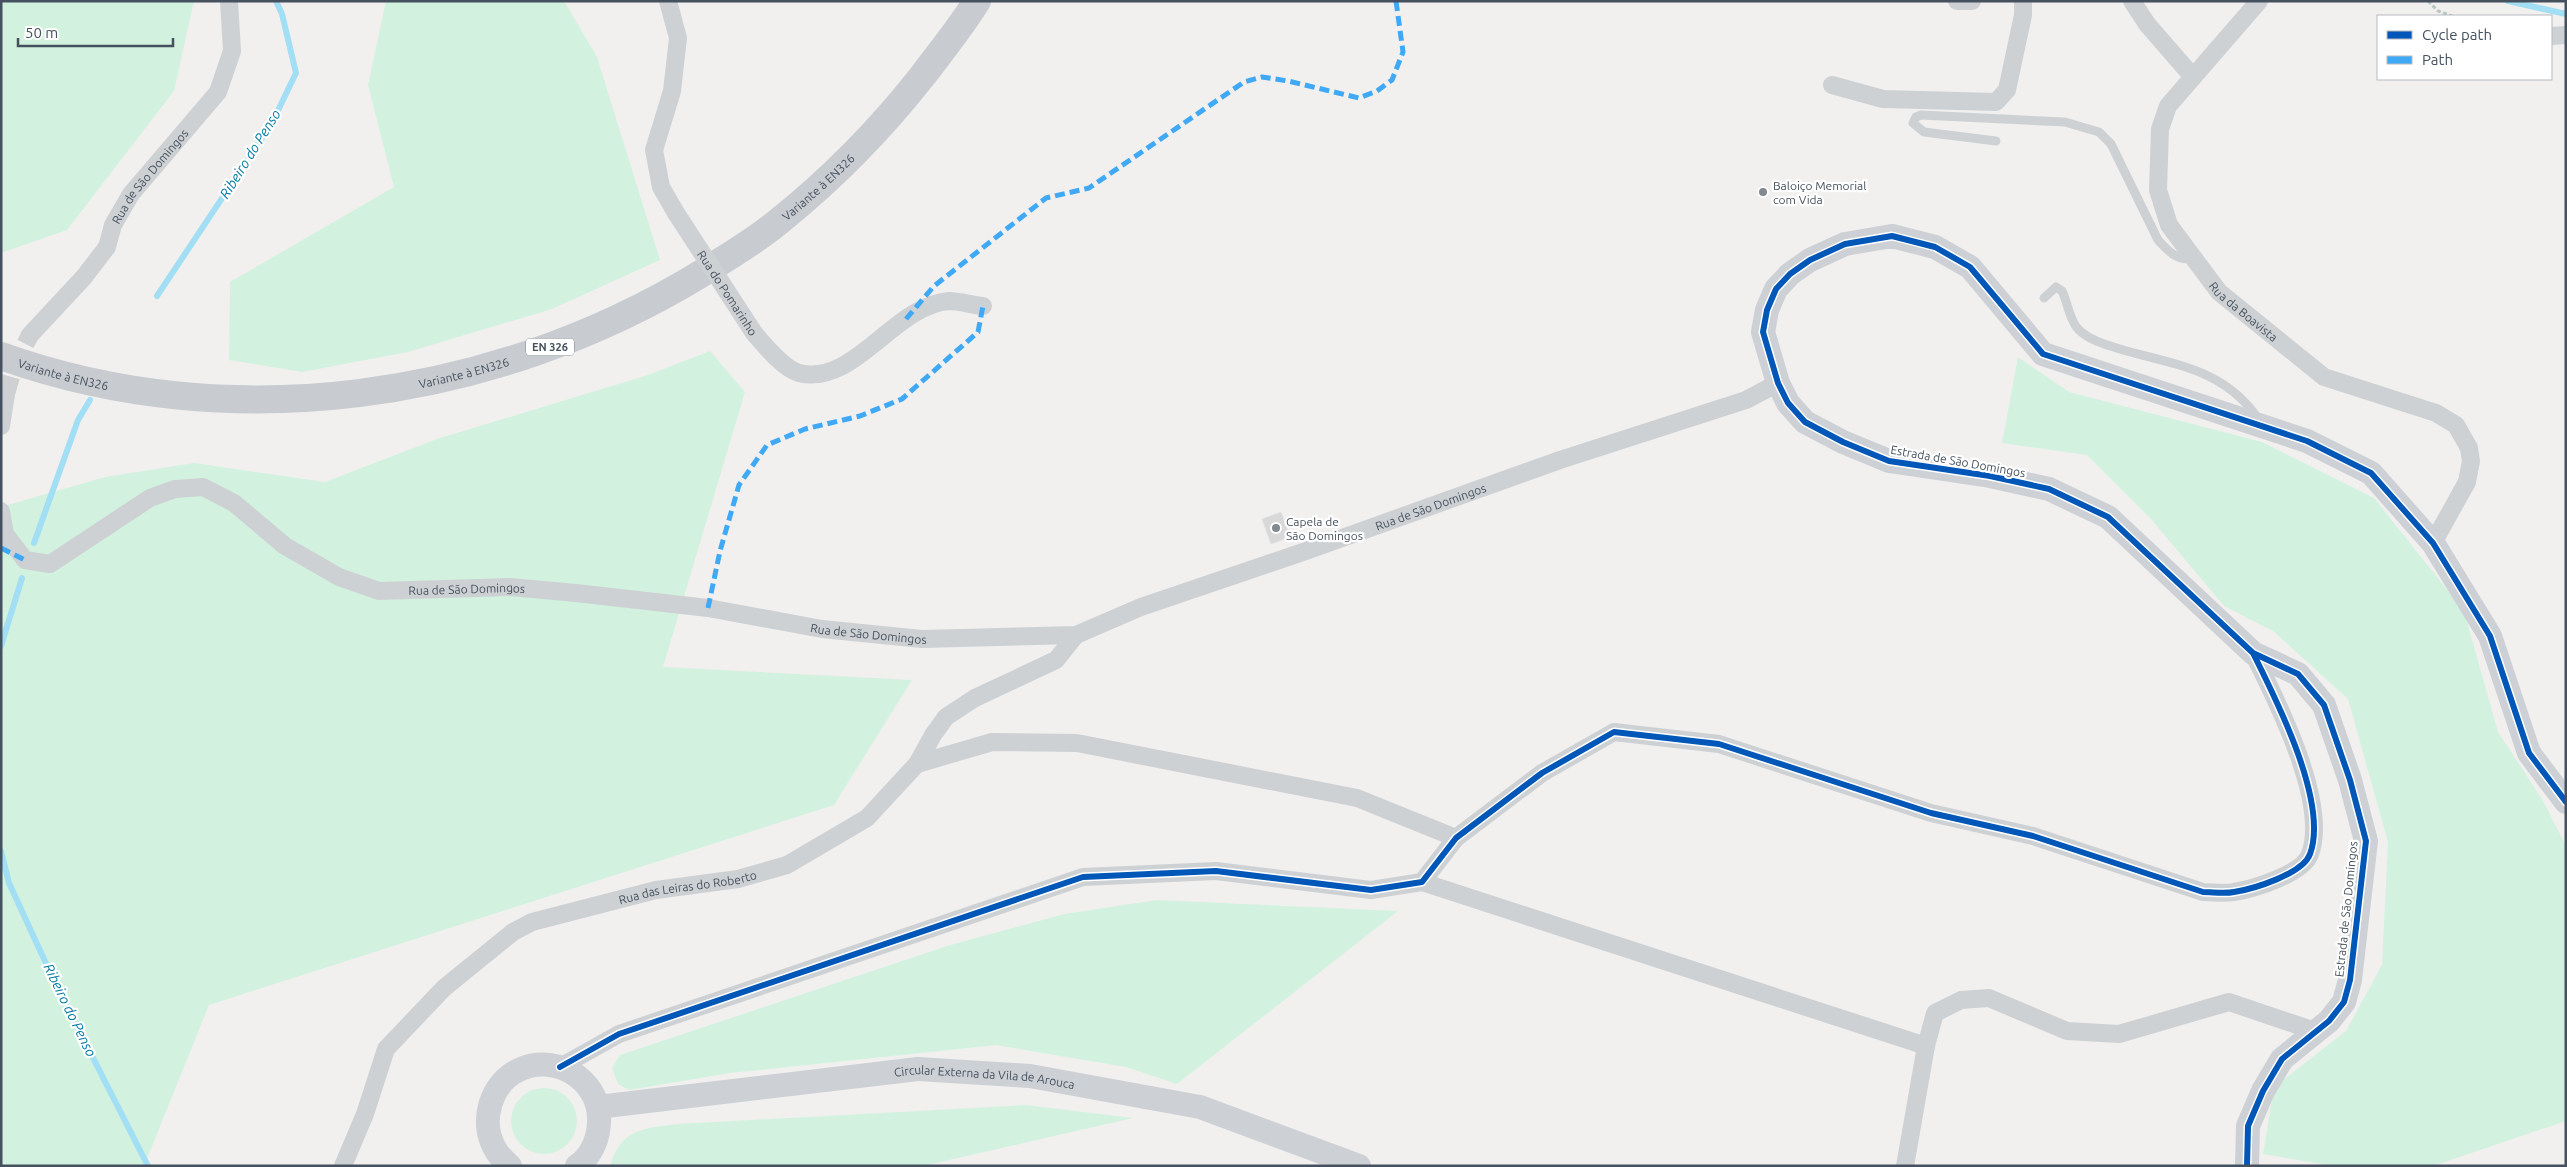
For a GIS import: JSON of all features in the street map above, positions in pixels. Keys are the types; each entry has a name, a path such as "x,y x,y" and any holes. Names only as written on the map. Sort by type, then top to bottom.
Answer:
{"main road":[{"name":"Variante à EN326","path":"1,356 49,374 162,395 244,400 346,396 470,373 567,341 659,298 729,256 777,223 866,142 907,95 965,21 977,1"}],"street":[{"name":"Rua de São Domingos","path":"30,335 84,277 107,247 113,225 130,194 218,92 232,51 229,1"},
{"name":"Rua do Pomarinho","path":"668,1 678,38 672,90 654,150 661,187 754,333 773,355 797,373 824,375 858,356 906,319 926,308 948,301 982,306"},
{"path":"1957,1 1972,1"},
{"path":"1832,85 1883,99 1996,102 2007,90 2023,15 2023,1"},
{"path":"2132,1 2147,24 2193,77"},
{"name":"Rua da Boavista","path":"2259,1 2168,106 2160,129 2158,190 2169,224 2219,292 2324,377 2436,413 2456,425 2469,448 2471,461 2467,482 2433,543"},
{"path":"2552,36 2566,35"},
{"name":"Estrada de São Domingos","path":"2247,1166 2248,1126 2263,1091 2282,1059 2329,1021 2344,1002 2350,980 2366,841 2350,780 2324,705 2298,674 2253,653 2108,517 2049,489 1990,476 1889,461 1842,442 1806,422 1788,403 1778,383 1763,332 1766,310 1776,289 1790,274 1810,260 1845,244 1892,236 1935,247 1970,267 2043,354 2307,441 2370,473 2433,543 2490,636 2530,753 2566,802"},
{"name":"Rua de São Domingos","path":"1,512 5,534 25,560 50,564 150,498 175,489 203,487 234,502 285,546 338,578 379,591 510,587 708,608 822,629 922,639 1076,635 1141,606 1304,552 1560,460 1746,400 1778,383"},
{"path":"1,426 6,394"},
{"name":"Rua das Leiras do Roberto","path":"343,1166 365,1114 386,1049 444,988 513,932 532,922 656,890 738,879 787,865 867,818 917,764 933,735 946,717 975,698 1056,660 1076,635"},
{"path":"1422,882 1456,838 1542,773 1614,732 1719,744 1931,813 2033,836 2203,892 2233,893 2279,879 2294,870 2310,856 2314,826 2304,771 2276,700 2253,653"},
{"path":"917,764 992,742 1077,743 1357,798 1456,838"},
{"path":"560,1067 619,1034 1083,877 1216,871 1371,890 1422,882 1926,1046"},
{"path":"1905,1166 1926,1046 1935,1013 1961,1000 1989,998 2066,1031 2119,1034 2228,1002 2315,1031"},
{"path":"498,1161 489,1134 487,1115 493,1096 504,1080 521,1069 540,1064 560,1067 580,1078 591,1092 598,1107 600,1127 594,1146 583,1162 577,1166"},
{"name":"Circular Externa da Vila de Arouca","path":"598,1107 918,1069 1030,1076 1200,1107 1359,1166"}],"lane":[{"path":"1996,141 1924,132 1913,122 1916,117 1921,115 2065,122 2099,132 2111,144 2158,240 2170,252 2185,260 2194,258"},
{"path":"2044,298 2056,287 2062,291 2076,327 2087,337 2108,346 2209,375 2228,386 2241,398 2263,427"}],"path":[{"path":"2428,1 2438,11 2449,15"}],"green space":[{"path":"1,1 194,1 174,91 67,230 1,253"},
{"path":"386,1 564,1 597,57 660,260 552,309 408,352 302,372 229,360 230,282 394,187 368,85"},
{"path":"710,351 745,392 663,667 912,680 834,805 209,1005 144,1166 1,1166 1,507 105,477 194,463 325,482 437,439 648,375"},
{"path":"2018,357 2069,392 2262,442 2374,498 2464,611 2498,732 2542,799 2566,846 2566,1121 2433,1166 2333,1166 2263,1154 2274,1087 2346,1031 2382,965 2388,842 2348,699 2273,631 2224,606 2151,519 2087,455 2002,443"},
{"path":"1157,900 1398,911 1177,1084 1126,1067 996,1045 730,1073 629,1090 618,1084 612,1068 620,1055 947,946 1064,914"},
{"path":"544,1088 557,1091 567,1098 574,1108 577,1121 574,1134 567,1144 557,1151 544,1154 531,1151 521,1144 514,1134 511,1121 514,1108 521,1098 531,1091"},
{"path":"1026,1105 1133,1118 923,1166 610,1166 620,1144 635,1133 654,1127 678,1124"}],"building":[{"name":"Capela de São Domingos","path":"1281,512 1290,537 1271,544 1262,519"}],"waterway":[{"name":"Ribeiro do Penso","path":"157,296 272,123 296,73 282,14 276,1"},
{"path":"2508,1 2566,14"},
{"name":"Ribeiro do Penso","path":"34,543 78,420 90,400"},
{"name":"Ribeiro do Penso","path":"1,646 22,578"},
{"name":"Ribeiro do Penso","path":"1,851 9,883 55,983 148,1166"}],"tunnel":[{"path":"6,394 14,366 30,335"}],"marked path":[{"path":"906,319 934,286 1046,198 1089,188 1244,82 1262,77 1288,81 1359,98 1377,91 1392,80 1403,52 1396,1"},
{"path":"708,608 720,551 739,485 767,445 805,429 860,416 902,399 978,332 983,306"},
{"path":"1,548 25,560"}],"cycle path":[{"path":"2247,1166 2248,1126 2263,1091 2282,1059 2329,1021 2344,1002 2350,980 2366,841 2350,780 2324,705 2298,674 2253,653 2108,517 2049,489 1990,476 1889,461 1843,442 1805,422 1788,403 1778,383 1763,332 1767,310 1776,289 1790,274 1810,260 1845,244 1892,236 1935,247 1970,267 2043,354 2307,441 2371,473 2433,543 2490,636 2529,753 2566,802"},
{"path":"560,1067 619,1034 1083,877 1216,871 1371,890 1422,882 1456,838 1542,773 1614,732 1719,744 1931,813 2033,836 2203,892 2226,893 2242,890 2265,884 2298,868 2306,861 2310,854 2314,833 2312,808 2297,752 2286,723 2253,653"}],"place":[{"name":"Baloiço Memorial com Vida","path":"1763,192"},
{"name":"Capela de São Domingos","path":"1276,528"}]}
